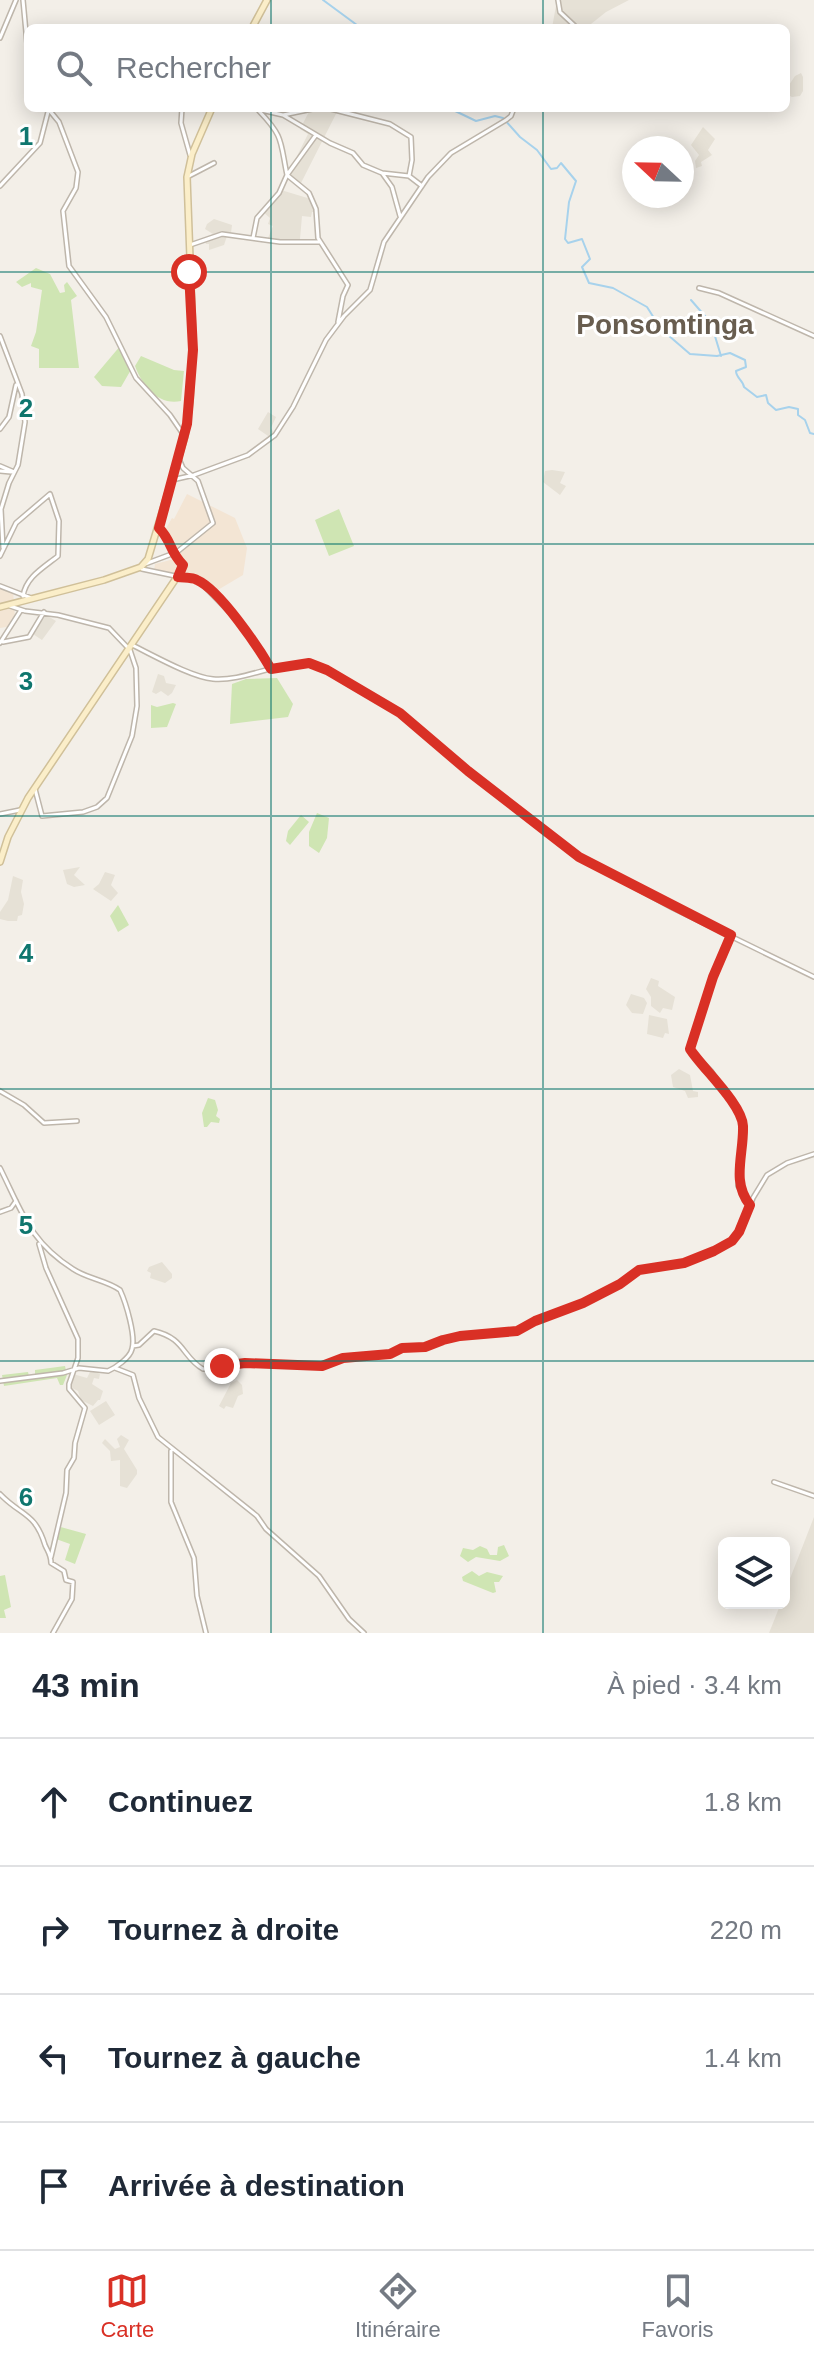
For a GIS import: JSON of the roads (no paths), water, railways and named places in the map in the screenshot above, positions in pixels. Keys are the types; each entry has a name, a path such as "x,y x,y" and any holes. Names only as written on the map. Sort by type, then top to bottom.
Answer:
{"street":[{"path":"0,38 16,0"},
{"path":"23,0 25,24"},
{"path":"254,24 267,0"},
{"path":"558,0 560,12 573,24"},
{"path":"0,186 40,143 49,112"},
{"path":"52,112 59,122 78,172 76,188 63,211 69,266 106,317 136,378 185,436"},
{"path":"182,112 181,123 190,160"},
{"path":"145,564 159,528 185,436 193,350 187,177 190,160 210,112"},
{"path":"262,112 280,135 287,175 305,188 311,197 317,213 320,242 349,286 343,296 338,323"},
{"path":"272,112 283,115 353,153 363,165 382,173 409,176 422,186"},
{"path":"283,115 298,112"},
{"path":"343,112 390,124 411,137 409,176"},
{"path":"172,480 252,454 275,435 293,407 326,340 370,290 379,253 422,186 448,156 506,120 512,112"},
{"path":"253,238 255,222 279,193 287,175 316,135"},
{"path":"187,177 214,163"},
{"path":"382,173 392,187 400,216"},
{"path":"188,246 218,234 280,242 320,242"},
{"path":"699,288 768,313 814,336"},
{"path":"0,336 22,394 25,422 22,452 1,509 3,548"},
{"path":"0,429 9,417 16,380"},
{"path":"3,605 63,592 138,568 187,545 213,523 194,475 183,468 179,458"},
{"path":"0,469 14,472"},
{"path":"0,556 16,523 50,494 59,521 58,556 27,582 23,596"},
{"path":"0,861 22,809 35,788 178,577 183,565 172,554 169,539 159,528"},
{"path":"138,568 199,581 250,635 271,669"},
{"path":"0,586 31,598"},
{"path":"3,605 109,628 131,648 212,679 309,663 327,670 400,713 468,771 579,857 814,977"},
{"path":"1,642 21,610"},
{"path":"1,642 29,637 44,612"},
{"path":"35,788 42,816 83,812 97,807 107,798 132,736 136,712 136,668 131,648"},
{"path":"0,814 22,809"},
{"path":"731,935 713,977 690,1049 711,1071 741,1116 743,1128 738,1186 750,1205"},
{"path":"0,1091 24,1105 44,1123 77,1121"},
{"path":"133,1346 139,1345 154,1331 175,1339 203,1369 245,1363 318,1367 343,1358 390,1354 402,1348 425,1347 460,1336 517,1331 583,1303 620,1284 639,1270 684,1263 732,1241 771,1172 814,1154"},
{"path":"0,1168 39,1244 46,1268 78,1339 78,1358 72,1370 69,1389 85,1408 74,1458 67,1470 66,1493 51,1557"},
{"path":"0,1212 11,1208 16,1201"},
{"path":"0,1381 83,1367 108,1371 128,1356 133,1346 129,1311 120,1290 78,1272 39,1244"},
{"path":"115,1368 133,1375 139,1398 158,1437 257,1516 319,1576 349,1619 364,1633"},
{"path":"171,1449 171,1502 194,1558 197,1596 206,1633"},
{"path":"774,1482 814,1496"},
{"path":"0,1494 34,1520 54,1566 64,1571 65,1578 73,1582 74,1594 53,1633"}],"waterway":[{"path":"323,0 356,24"},
{"path":"457,112 476,121 495,116 503,118 537,150 551,169 561,163 576,181 569,202 565,239 568,243 582,239 590,259 582,267 589,283 613,288 647,307 661,329 690,354 717,356 730,353 745,360 746,367 736,371 744,387 757,397 766,395 768,403 776,410 789,407 798,409 798,415 805,420 810,433 814,434"},
{"path":"691,300 711,323 721,356"}],"district":[{"name":"Ponsomtinga","path":"665,324"}]}
